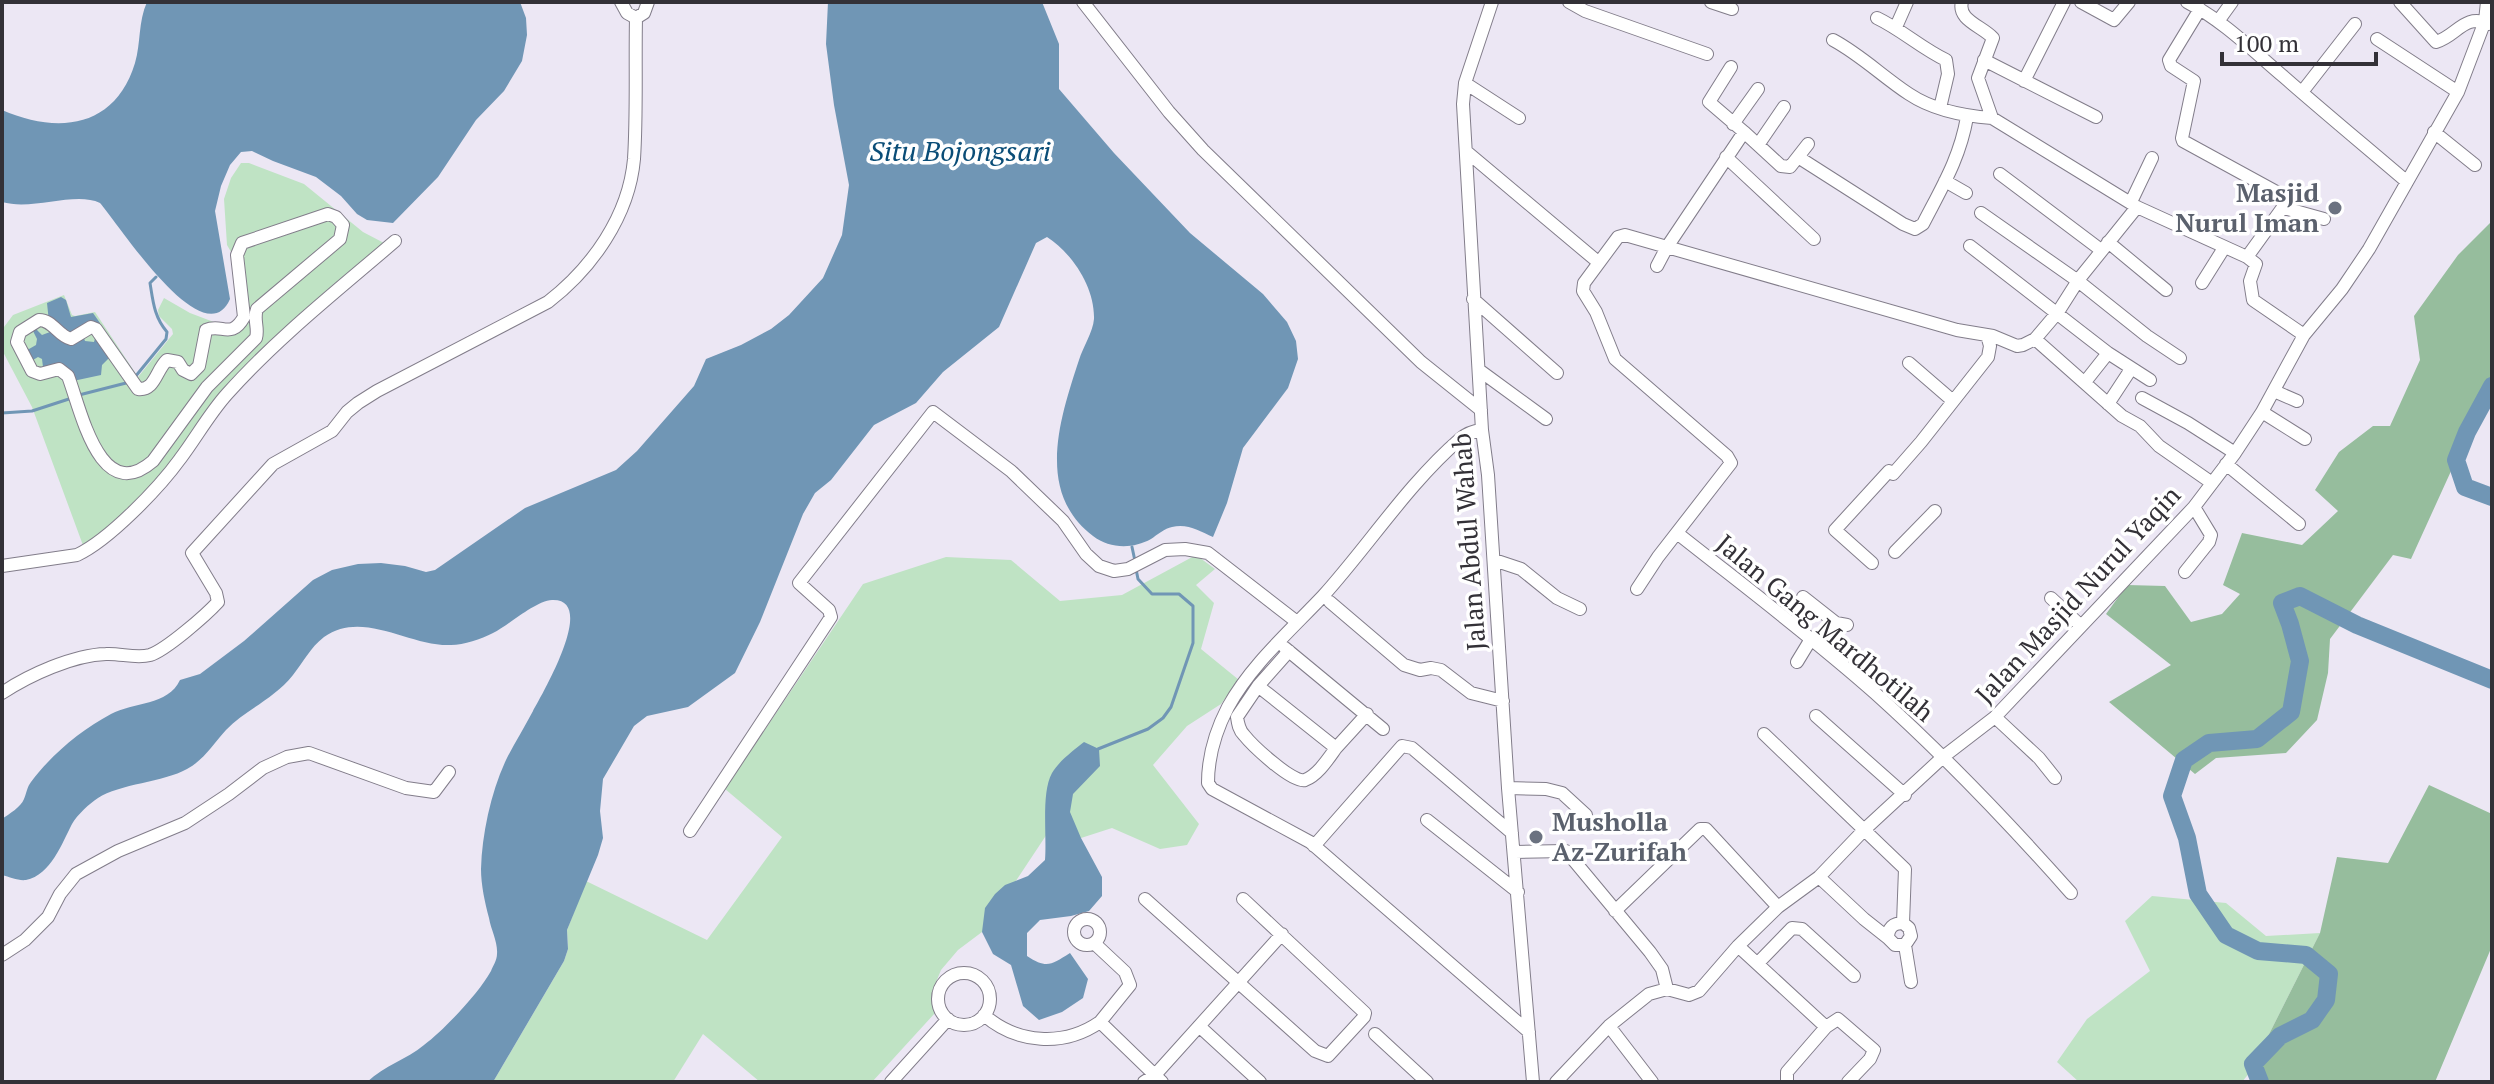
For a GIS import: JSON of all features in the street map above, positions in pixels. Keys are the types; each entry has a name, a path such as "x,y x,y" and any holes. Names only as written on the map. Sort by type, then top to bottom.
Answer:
{"street":[{"path":"621,2 627,13 636,18"},
{"path":"636,18 644,13 648,2"},
{"path":"1083,2 1193,139 1421,362 1481,410"},
{"name":"Jalan Abdul Wahab","path":"1492,2 1465,83 1463,104 1482,430 1533,1082"},
{"path":"1569,2 1589,6 1707,54"},
{"path":"1711,2 1732,9"},
{"path":"1896,27 1907,2"},
{"path":"1962,2 1962,15 1993,38 1978,78 1992,118"},
{"path":"2024,81 2064,2"},
{"path":"2081,2 2114,20 2129,2"},
{"path":"2187,2 2219,20 2406,181"},
{"path":"2219,20 2232,2"},
{"path":"2400,2 2436,42 2442,41 2465,22 2488,23"},
{"name":"Jalan Masjid Nurul Yaqin","path":"1556,1082 1609,1026 1649,994 1667,989 1689,995 1699,991 1738,946 1778,907 1819,877 1865,829 1943,757 1995,717 2194,507 2262,412 2304,335 2342,289 2369,249 2458,92 2488,23 2487,2"},
{"path":"2200,9 2169,60 2171,66 2194,81 2183,141 2285,199 2284,208 2247,257"},
{"path":"2,693 24,678 89,656 109,653 146,656 157,652 218,602 216,593 192,553 273,464 332,431 347,412 377,391 548,302 571,285 596,257 612,227 634,162 636,18"},
{"path":"1877,18 1946,60 1948,74 1940,108"},
{"path":"2302,92 2355,24"},
{"path":"2377,39 2458,92"},
{"path":"1833,40 1909,94 1967,117 1992,118 2134,204 2247,257 2256,264 2250,281 2253,300 2304,335"},
{"path":"1984,60 2096,117"},
{"path":"1731,67 1709,102 1781,166 1790,167 1808,144"},
{"path":"1465,83 1519,118"},
{"path":"1657,266 1726,157 1758,89"},
{"path":"1758,145 1784,107"},
{"path":"1798,157 1915,229 1923,224 1963,143 1967,117"},
{"path":"2434,132 2475,165"},
{"path":"1467,152 1598,262"},
{"path":"1726,157 1814,239"},
{"path":"1637,589 1731,463 1727,456 1622,366 1611,353 1596,312 1583,291 1584,283 1598,262 1622,235 1957,330 2006,340 2017,346 2035,339 2056,315 2134,204 2152,158"},
{"path":"2000,174 2166,290"},
{"path":"1945,181 1966,193"},
{"path":"2284,208 2324,219"},
{"path":"1981,213 2180,358"},
{"path":"328,214 340,220 343,232 340,239 257,309 256,338 207,387 153,461 143,470 119,472 101,461 64,371 55,369 40,374 32,371 17,342 18,336 24,328 39,320 44,320 71,339 87,327 96,329 130,381 141,390 151,386 167,360 178,362 183,370 191,374 199,366 206,330 214,327 225,331 240,324 244,310 237,255 242,243 328,214"},
{"path":"2,566 68,557 95,543 171,472 219,403 242,378 395,241"},
{"path":"1970,246 2056,315 2150,380"},
{"path":"2202,283 2224,248"},
{"path":"1473,299 1557,373"},
{"path":"1872,563 1835,530 1891,472 1988,357 1990,346 1987,335"},
{"path":"2035,339 2122,416 2140,426 2159,446 2212,483"},
{"path":"2085,382 2108,353"},
{"path":"1909,363 1953,401"},
{"path":"2108,404 2131,369"},
{"path":"1479,370 1546,419"},
{"path":"2274,391 2297,401"},
{"path":"2142,398 2235,453"},
{"path":"2140,426 2156,407"},
{"path":"690,831 831,617 829,610 799,583 933,412 1011,471 1063,521 1086,554 1099,566 1114,571 1128,569 1165,550 1208,553 1297,622"},
{"path":"2262,412 2305,439"},
{"path":"1367,714 1320,768 1306,779 1296,780 1243,734 1237,717 1297,622 1435,463 1463,437 1482,430"},
{"path":"2226,464 2299,524"},
{"path":"2185,572 2211,535 2194,507"},
{"path":"1895,552 1935,511"},
{"name":"Jalan Gang Mardhotilah","path":"1677,533 1815,642 1943,757 2071,893"},
{"path":"1494,560 1521,569 1557,598 1580,609"},
{"path":"1797,662 1815,642 1841,624 1803,597"},
{"path":"2051,598 2081,626"},
{"path":"1330,602 1404,665 1420,670 1441,670 1471,693 1503,701"},
{"path":"1284,647 1383,729"},
{"path":"1284,647 1249,675 1229,706 1209,755 1208,783 1212,789 1314,846 1529,1032"},
{"path":"1258,686 1336,748"},
{"path":"1816,716 1905,795"},
{"path":"1995,717 2039,758 2055,778"},
{"path":"1764,734 1905,869 1903,923"},
{"path":"1314,846 1402,746 1412,748 1512,833"},
{"path":"2,955 25,940 48,917 60,894 76,874 118,851 185,823 263,768 287,757 309,753 406,788 434,792 449,772"},
{"path":"1508,788 1546,789 1562,793 1586,815"},
{"path":"1427,820 1518,892"},
{"path":"1615,911 1700,829 1706,829 1778,907"},
{"path":"1515,852 1566,851 1650,952 1662,969 1667,989"},
{"path":"1819,877 1895,945 1905,945"},
{"path":"1145,899 1315,1051 1328,1056 1364,1017 1364,1010 1243,899"},
{"path":"1888,938 1891,927 1903,923"},
{"path":"1903,923 1909,928 1911,936 1905,945 1911,982"},
{"path":"1758,963 1792,928 1797,927 1854,976"},
{"path":"1100,1022 1154,1080 1282,934"},
{"path":"984,1015 1021,1035 1052,1040 1084,1031 1100,1022 1130,985 1125,972 1094,943"},
{"path":"1738,946 1826,1027"},
{"path":"966,973 977,976 985,983 989,1005 984,1015 967,1024 957,1024 948,1019 941,1011 938,1000 946,980 955,974 966,973"},
{"path":"891,1082 948,1019"},
{"path":"1787,1082 1787,1072 1826,1027 1838,1019 1874,1050 1870,1059 1848,1082"},
{"path":"1199,1026 1260,1082"},
{"path":"1609,1026 1652,1082"},
{"path":"1375,1034 1427,1082"}],"green space":[{"path":"241,163 249,163 304,184 363,232 384,243 274,340 212,402 189,440 132,508 84,548 32,407 2,350 4,327 13,315 64,295 72,315 95,312 138,377 173,334 159,316 158,310 164,298 190,313 227,327 239,319 234,257 227,245 224,199 231,178"},
{"path":"2492,221 2492,381 2411,559 2393,555 2330,639 2328,673 2317,720 2286,753 2216,758 2195,774 2109,702 2171,665 2106,614 2127,585 2165,586 2191,622 2222,614 2240,594 2223,585 2242,533 2302,545 2338,511 2315,490 2339,452 2373,426 2390,426 2420,360 2414,316 2458,255"},
{"path":"1196,555 1215,569 1196,585 1214,603 1201,649 1239,680 1221,704 1187,726 1153,765 1199,824 1187,845 1160,849 1112,828 1081,838 1047,834 982,932 958,950 941,970 932,992 935,1013 872,1082 760,1082 703,1034 673,1082 493,1082 564,961 568,949 567,930 586,881 707,940 782,837 725,789 863,584 946,557 1011,560 1060,601 1122,595"},
{"path":"2429,785 2492,814 2492,946 2435,1082 2256,1082 2250,1072 2320,933 2337,857 2388,863"},
{"path":"2152,896 2226,903 2266,936 2320,933 2250,1072 2242,1082 2079,1082 2057,1062 2087,1019 2150,971 2125,921"}],"water":[{"path":"147,2 520,2 526,18 527,35 522,61 504,91 476,120 438,177 393,223 367,220 316,177 252,151 241,152 230,165 215,211 230,299 218,313 201,312 182,300 162,281 100,203 78,199 27,204 2,202 2,110 23,118 63,123 99,113 114,102 126,85 135,63"},
{"name":"Situ Bojongsari","path":"828,2 1042,2 1059,44 1059,89 1190,233 1263,294 1287,322 1296,341 1298,359 1288,388 1243,448 1227,503 1213,537 1193,528 1178,526 1137,545 1114,545 1093,536 1075,518 1064,498 1058,476 1057,453 1065,406 1093,324 1093,307 1086,284 1074,262 1047,237 1036,243 999,327 943,372 916,403 874,425 831,480 815,493 803,514 760,622 735,673 688,707 647,716 634,726 603,779 600,811 603,838 567,930 568,949 564,961 493,1082 367,1082 417,1050 441,1030 478,990 495,963 496,945 481,875 485,828 506,760 563,649 570,614 565,604 545,601 493,633 456,645 435,644 371,628 339,629 319,641 285,684 226,730 193,765 166,777 118,789 98,798 74,821 55,857 42,872 26,880 2,875 2,819 20,805 30,784 48,762 89,727 120,710 159,699 167,695 180,680 200,674 244,641 313,580 332,570 381,563 426,572 435,570 525,508 616,470 637,451 694,386 706,359 741,345 789,315 823,278 842,235 849,185 826,44"},
{"path":"61,297 66,300 71,317 93,313 100,323 98,326 88,323 80,327 85,341 94,342 96,335 111,356 102,365 101,375 73,381 43,367 42,359 38,357 33,360 22,346 29,349 36,345 33,331 38,324 37,330 42,335 50,332 47,303"},
{"path":"1084,742 1099,749 1100,766 1073,794 1070,812 1102,877 1102,896 1089,911 1040,920 1027,933 1027,956 1039,963 1049,964 1070,953 1088,979 1083,998 1062,1012 1039,1020 1023,1006 1011,965 993,954 982,932 985,908 1005,885 1028,876 1045,860 1045,803 1049,781 1059,764"}],"waterway":[{"path":"135,377 166,339 167,332 157,315 152,296 150,283 156,277"},
{"path":"79,395 130,382"},
{"path":"2492,386 2456,460 2465,487 2492,497"},
{"path":"2,413 32,411 72,398"},
{"path":"1132,547 1135,561"},
{"path":"1098,749 1148,729 1163,718 1171,707 1193,643 1193,606 1179,594 1152,594 1138,579 1136,569"},
{"path":"2260,1082 2253,1064 2280,1036 2312,1020 2326,1000 2329,974 2306,955 2258,951 2226,935 2198,894 2187,838 2172,796 2184,760 2209,743 2257,739 2291,712 2300,661 2282,603 2300,596 2357,625 2492,680"}],"place":[{"name":"Masjid Nurul Iman","path":"2335,208"},
{"name":"Musholla Az-Zurifah","path":"1536,837"}]}
